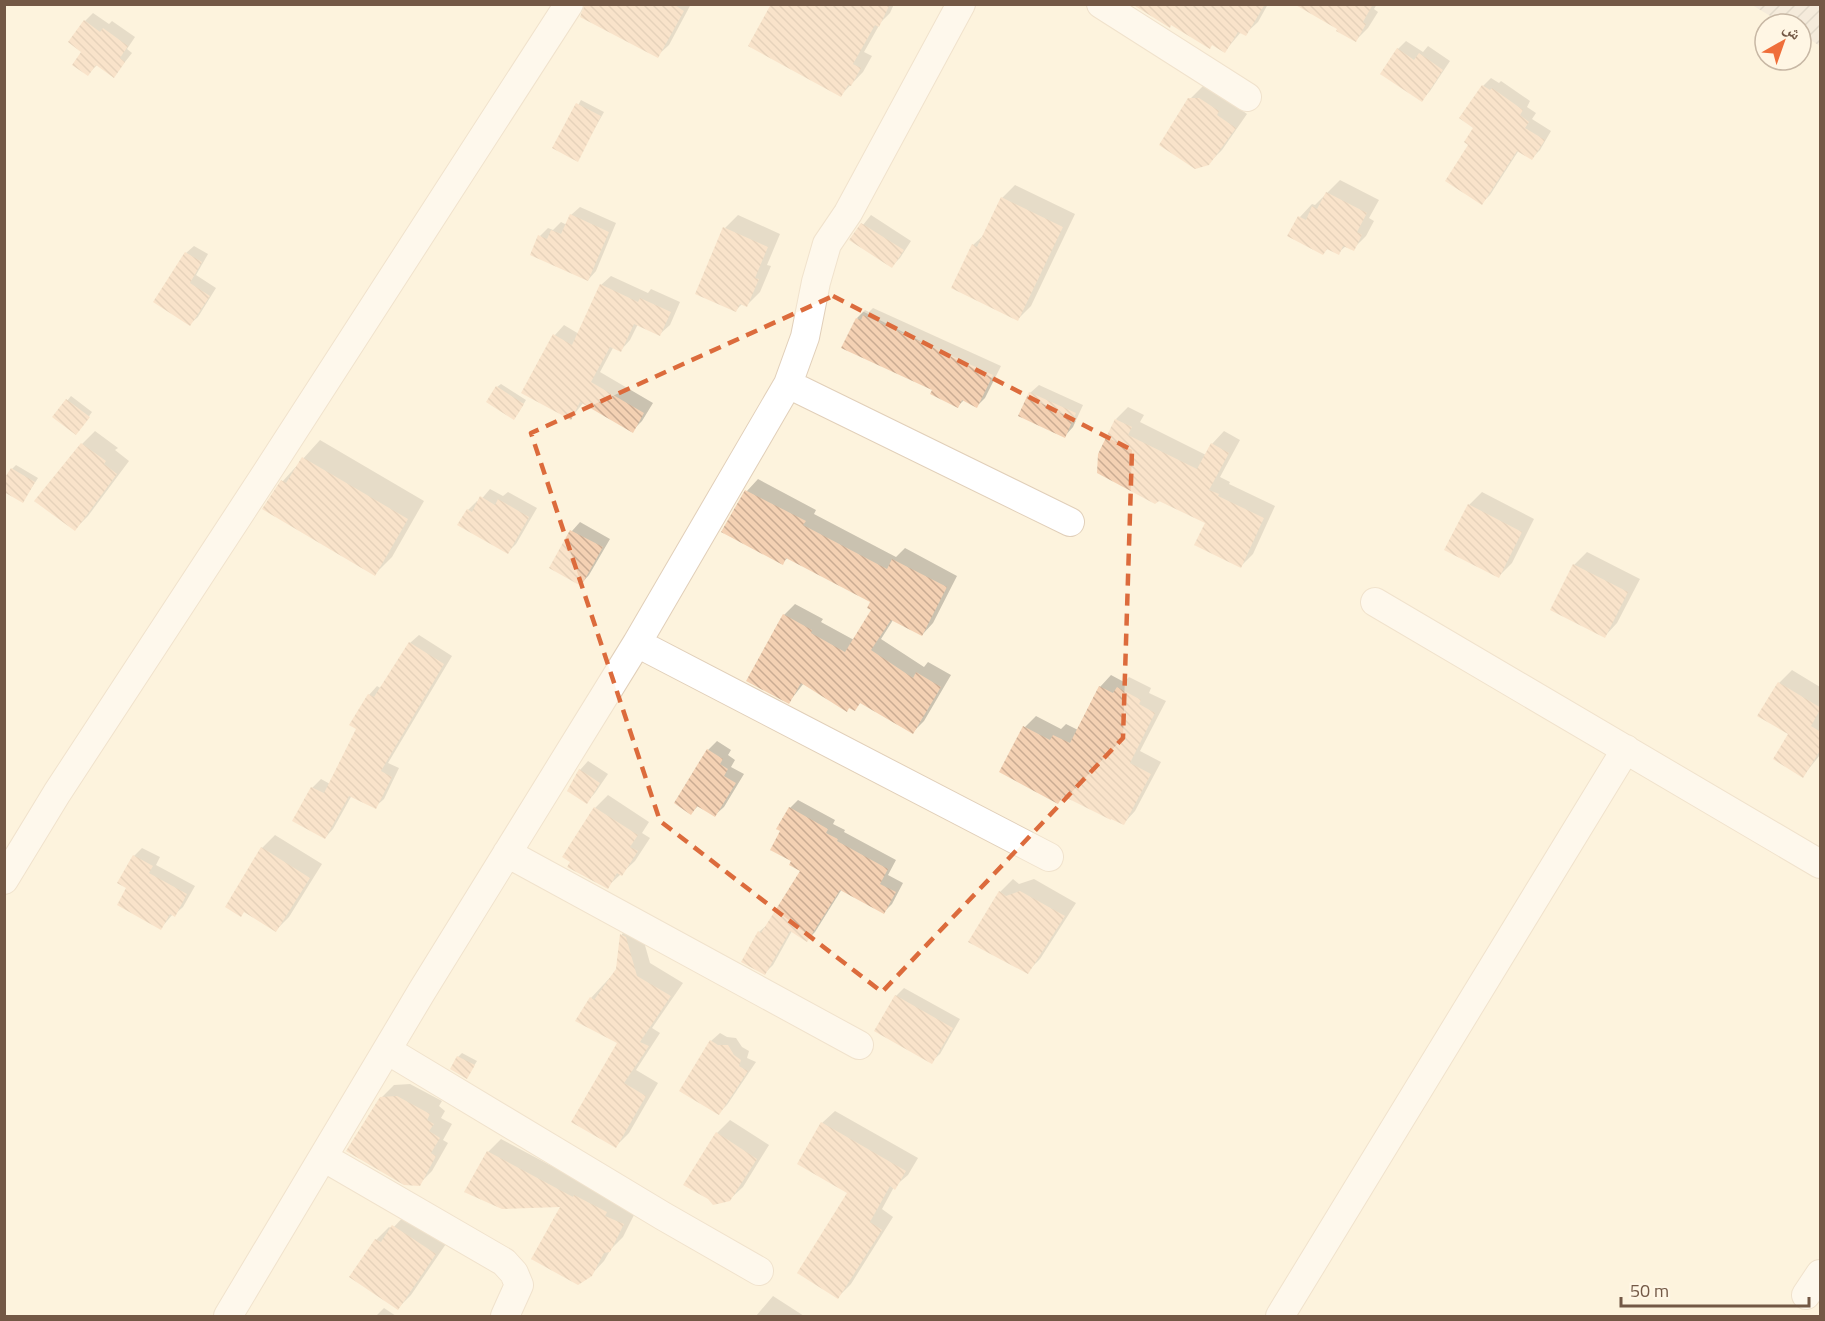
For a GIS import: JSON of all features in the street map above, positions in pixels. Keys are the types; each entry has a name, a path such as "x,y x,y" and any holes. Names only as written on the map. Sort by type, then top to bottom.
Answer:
{"street":[{"path":"4,880 63,783 261,482 569,4"},
{"path":"228,1317 387,1050 637,643 789,384 805,337 816,282 827,244 848,213 961,4"},
{"path":"1101,4 1247,97"},
{"path":"789,384 1070,522"},
{"path":"1375,602 1821,864"},
{"path":"637,643 1049,857"},
{"path":"1280,1317 1626,749"},
{"path":"507,853 859,1045"},
{"path":"387,1050 663,1216 759,1270"},
{"path":"323,1157 504,1262 514,1273 519,1285 505,1317"}],"highlighted area":[{"path":"833,296 1132,450 1123,738 882,992 660,821 531,433"}],"shaded area":[{"path":"1752,5 1820,5 1820,46 1813,42 1813,12 1764,12"}],"building":[{"path":"585,4 673,4 684,11 658,58 580,17"},
{"path":"771,4 890,4 879,27 875,25 853,64 861,68 851,86 848,85 841,97 748,46"},
{"path":"1132,4 1265,4 1246,36 1238,32 1225,53 1212,45 1210,49 1171,25 1170,28"},
{"path":"1294,4 1373,4 1356,42"},
{"path":"84,20 100,32 103,28 128,46 120,58 125,62 114,78 96,65 88,76 72,65 81,52 68,42"},
{"path":"1397,48 1414,60 1419,53 1443,70 1422,102 1380,74"},
{"path":"1482,85 1490,90 1492,88 1523,110 1520,115 1529,122 1525,128 1545,140 1532,160 1517,151 1482,205 1445,181 1468,145 1464,142 1473,128 1459,118"},
{"path":"1188,98 1199,98 1219,111 1217,115 1236,128 1209,165 1195,169 1159,145"},
{"path":"576,103 601,116 578,162 552,148"},
{"path":"1326,192 1367,213 1357,232 1362,235 1354,251 1343,246 1339,255 1327,249 1323,255 1287,236 1298,216 1306,220 1312,206 1317,209"},
{"path":"1001,197 1063,227 1018,321 951,288 972,244 977,247"},
{"path":"570,214 609,232 588,281 530,255 538,235 547,239 551,230 561,234"},
{"path":"861,223 904,250 892,268 849,240"},
{"path":"723,227 768,247 755,278 759,279 747,307 740,304 736,312 695,294"},
{"path":"185,252 202,262 190,283 210,296 190,326 153,302"},
{"path":"600,284 638,302 640,298 671,312 660,336 634,324 621,352 610,347 591,382 644,413 633,433 580,402 571,420 521,393 553,334 572,345"},
{"path":"863,315 993,375 977,408 962,400 958,408 930,394 932,390 841,348 856,318 861,320"},
{"path":"496,386 524,404 514,420 486,402"},
{"path":"1029,392 1076,413 1065,438 1018,416"},
{"path":"66,399 90,417 76,435 52,417"},
{"path":"1115,419 1132,427 1128,435 1197,469 1211,443 1229,453 1209,490 1264,518 1241,568 1194,545 1205,523 1159,501 1155,504 1097,473 1098,454"},
{"path":"81,443 106,461 104,464 117,474 75,531 34,501"},
{"path":"302,457 408,519 375,576 262,509 281,480 286,483"},
{"path":"11,468 35,482 23,503 4,492 4,479"},
{"path":"745,490 806,521 803,525 887,569 892,559 947,587 922,636 891,620 871,650 913,678 916,672 941,687 913,734 860,703 855,711 849,708 847,712 801,683 789,704 746,681 783,614 845,652 871,610 867,608 870,602 786,558 783,565 721,532"},
{"path":"480,496 495,505 498,499 529,517 508,554 457,525 467,509 472,512"},
{"path":"1468,504 1522,532 1499,578 1444,550"},
{"path":"570,530 603,547 581,586 549,568"},
{"path":"1573,564 1628,592 1605,638 1550,610"},
{"path":"409,642 444,664 381,771 392,777 376,809 349,796 325,839 292,821 311,787 324,793 356,729 349,725 368,694 374,697"},
{"path":"1778,682 1821,708 1811,726 1821,732 1821,749 1803,778 1773,759 1788,734 1757,716"},
{"path":"1099,686 1113,693 1117,687 1141,700 1139,704 1155,713 1130,763 1151,774 1124,825 1063,796 1058,804 999,772 1023,726 1050,740 1053,735 1070,743"},
{"path":"707,749 723,759 720,764 728,769 724,776 736,783 715,817 697,806 691,815 674,803"},
{"path":"579,769 600,783 587,804 567,791"},
{"path":"594,807 638,835 630,847 638,851 622,876 617,873 608,889 567,867 570,862 562,857"},
{"path":"789,807 828,829 826,833 838,839 837,841 888,869 880,884 896,892 884,914 840,890 807,942 790,931 765,975 741,962 758,931 761,933 800,871 789,865 791,861 770,850 780,831 776,829"},
{"path":"261,847 310,878 276,932 244,912 241,917 225,907"},
{"path":"133,855 153,866 149,873 187,894 175,917 170,914 161,930 117,905 126,888 117,883"},
{"path":"999,891 1006,896 1020,891 1065,916 1028,974 968,942"},
{"path":"620,934 626,937 637,976 671,996 640,1042 649,1046 624,1083 646,1096 616,1148 571,1122 617,1043 575,1021 590,997 594,1000 616,969"},
{"path":"895,995 953,1028 932,1064 874,1031"},
{"path":"710,1040 718,1045 728,1045 734,1055 741,1060 739,1066 748,1071 719,1115 679,1091"},
{"path":"457,1056 475,1065 467,1079 450,1069"},
{"path":"397,1096 430,1114 427,1120 434,1124 429,1131 440,1138 431,1153 436,1156 420,1186 404,1185 346,1151 380,1097"},
{"path":"821,1122 906,1171 895,1190 890,1186 870,1222 882,1230 838,1299 797,1273 847,1193 797,1164"},
{"path":"716,1132 757,1159 730,1201 713,1205 708,1199 683,1185"},
{"path":"487,1151 573,1197 574,1195 607,1212 605,1216 624,1224 610,1252 604,1253 592,1276 578,1285 531,1259 560,1207 502,1209 464,1192"},
{"path":"392,1225 436,1254 398,1310 349,1277 375,1239 381,1242"}]}
